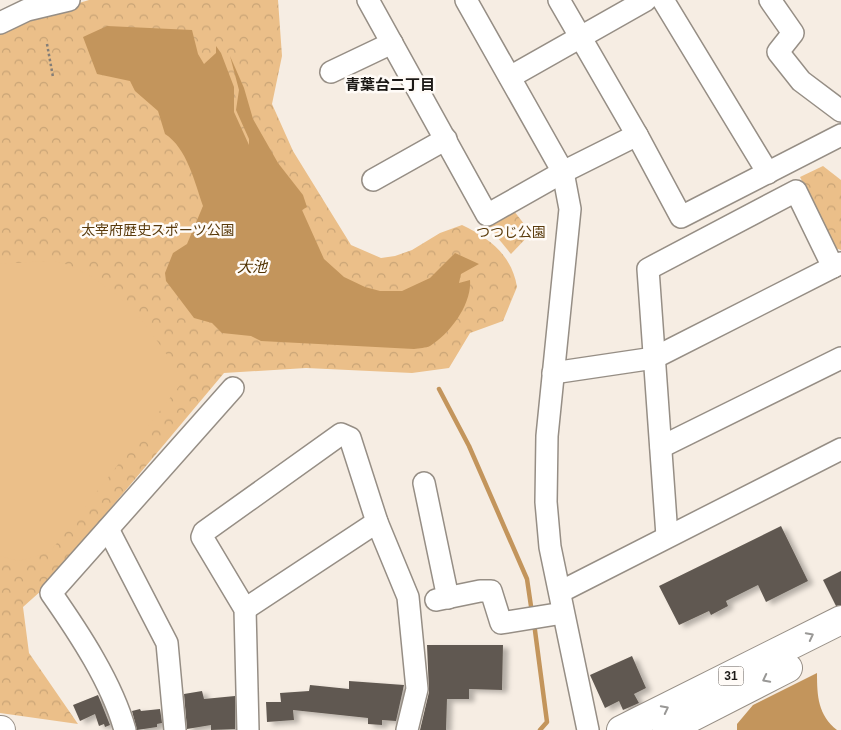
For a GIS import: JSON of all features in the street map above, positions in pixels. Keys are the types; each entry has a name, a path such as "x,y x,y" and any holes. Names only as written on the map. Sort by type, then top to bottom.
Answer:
{"main road":[{"name":"31","path":"621,730 841,620"},
{"name":"31","path":"667,730 841,642"}],"street":[{"path":"0,23 24,5 69,0"},
{"path":"368,0 487,215 563,172 637,135"},
{"path":"466,0 563,172 570,209 547,436 546,502 550,548 588,730"},
{"path":"559,0 637,135 681,217 841,134"},
{"path":"510,77 646,0"},
{"path":"663,0 768,173"},
{"path":"770,0 793,33 778,52 801,81 841,110"},
{"path":"331,72 392,43"},
{"path":"373,180 446,140"},
{"path":"554,373 654,358 837,265 796,191 648,269 654,358 667,536"},
{"path":"661,447 841,358"},
{"path":"125,730 115,700 72,623 51,593 233,388"},
{"path":"248,730 245,609 202,537 204,532 342,434 350,438 378,522 408,597 417,689 406,730"},
{"path":"424,483 442,599 480,591 491,591 501,623 562,603 667,536 841,449"},
{"path":"245,609 378,522"},
{"path":"108,529 167,643 175,730"}],"path":[{"path":"47,44 53,76"}],"green space":[{"name":"太宰府歴史スポーツ公園","path":"89,0 278,0 282,56 272,104 293,151 351,245 381,258 395,256 412,250 440,233 462,225 498,249 510,266 517,287 503,321 470,333 449,368 412,373 306,368 224,373 42,590 23,607 29,653 78,724 0,713 0,32 25,19"},
{"path":"823,166 841,180 841,250 835,248 800,177"},
{"name":"つつじ公園","path":"514,211 531,233 511,254 488,226"},
{"path":"52,261 76,268 109,289 122,300 154,336 184,380 50,552 19,561 0,556 0,264"}],"water":[{"name":"大池","path":"107,26 192,30 198,54 204,64 216,53 216,46 221,53 234,87 234,112 249,145 249,139 236,110 239,90 230,56 244,88 253,119 278,163 303,195 307,207 302,210 324,259 344,277 365,287 380,291 402,291 430,278 455,253 479,264 461,274 459,283 470,280 470,289 458,317 445,334 430,346 414,349 261,341 251,336 222,333 212,323 194,318 166,281 165,273 173,253 187,244 203,206 185,157 173,140 165,134 158,111 135,91 130,81 97,74 83,37"},
{"path":"817,673 817,689 822,711 837,730 737,730 737,724 753,705"}],"building":[{"path":"781,526 808,581 766,602 758,585 726,601 728,606 711,615 709,611 679,625 659,586"},
{"path":"841,571 841,605 836,606 823,580"},
{"path":"427,645 503,645 502,690 469,689 469,699 447,699 446,730 420,730 429,692"},
{"path":"632,656 646,688 634,694 639,703 623,710 619,701 605,708 590,675"},
{"path":"349,681 404,685 396,721 382,720 382,725 368,724 368,718 293,710 294,720 267,722 266,702 281,702 280,693 309,691 310,685 349,689"},
{"path":"202,691 204,699 235,696 235,729 211,730 211,725 187,729 184,694"},
{"path":"98,695 110,725 105,727 104,724 99,726 95,714 80,721 73,705"},
{"path":"140,709 141,711 160,709 162,723 157,724 157,727 137,730 132,711"}],"waterway":[{"path":"439,389 469,446 527,579 532,613"},
{"path":"534,623 547,722 540,730"}],"district":[{"name":"青葉台二丁目","path":"390,84"}]}
